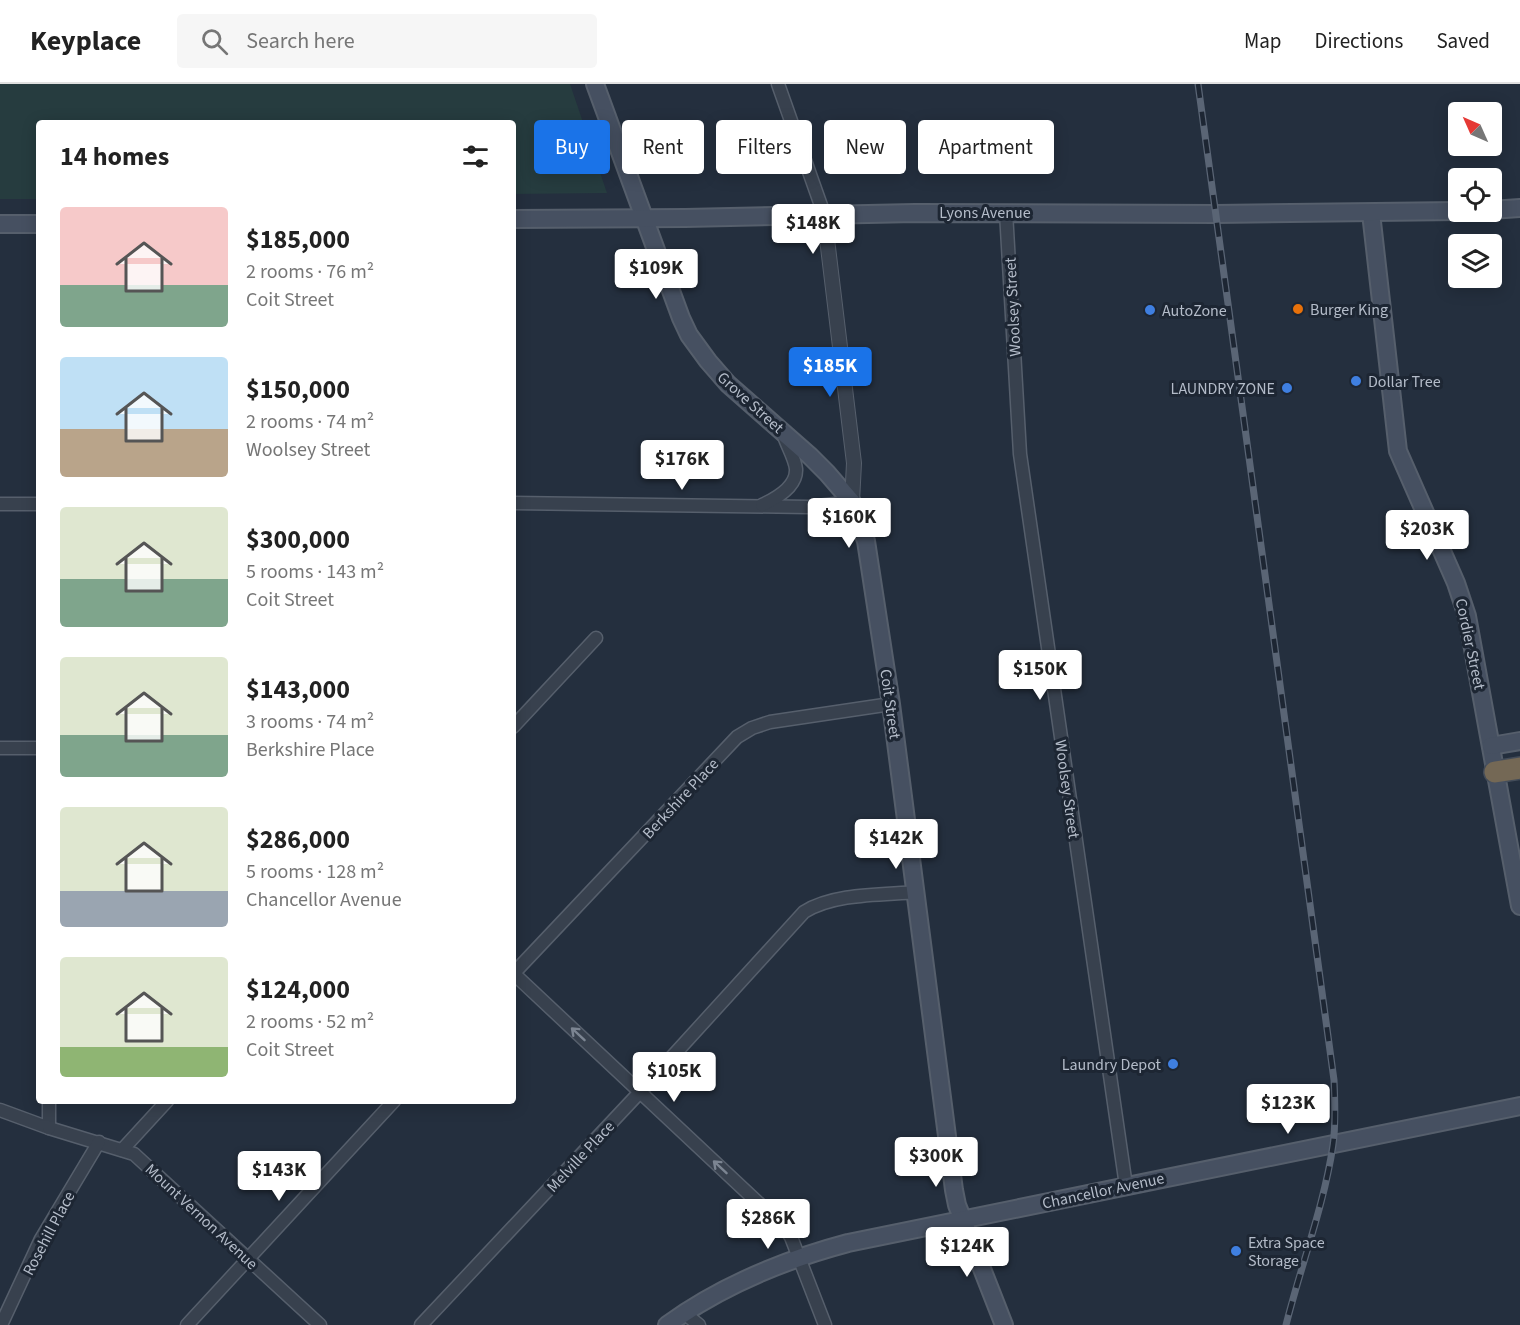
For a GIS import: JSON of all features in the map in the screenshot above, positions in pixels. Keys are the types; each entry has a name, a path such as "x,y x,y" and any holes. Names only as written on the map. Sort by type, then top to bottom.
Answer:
{"highway":[{"path":"1496,772 1520,768"}],"main road":[{"name":"Grove Street","path":"595,84 689,335 728,384 781,429 827,473 852,502"},
{"path":"1502,209 1520,208"},
{"name":"Lyons Avenue","path":"516,219 644,219 1006,212 1216,214 1448,211"},
{"name":"Cordier Street","path":"1371,213 1398,452 1462,598 1467,616 1520,906"},
{"path":"0,224 36,224"},
{"name":"Coit Street","path":"852,502 866,541 891,705 954,1190 1004,1325"},
{"path":"1491,746 1520,741"},
{"name":"Chancellor Avenue","path":"667,1325 684,1312 751,1277 799,1257 848,1243 1520,1106"}],"street":[{"name":"Coit Street","path":"778,84 824,214 854,463 852,502"},
{"name":"Woolsey Street","path":"1006,212 1020,454 1126,1186"},
{"path":"757,507 779,497 792,482 796,470 781,429"},
{"path":"516,503 809,507 852,502"},
{"path":"0,504 36,504"},
{"path":"516,724 596,638"},
{"name":"Berkshire Place","path":"516,970 737,737 752,728 771,722 891,705"},
{"path":"0,748 36,748"},
{"name":"Melville Place","path":"421,1325 640,1092 804,912 816,904 832,900 916,892"},
{"path":"516,976 784,1227 791,1237 825,1325"},
{"path":"49,1128 50,1104"},
{"path":"122,1149 164,1104"},
{"path":"187,1325 391,1104"},
{"name":"Mount Vernon Avenue","path":"0,1110 49,1128 134,1154 320,1325"},
{"name":"Rosehill Place","path":"1,1325 41,1239 99,1142"},
{"path":"684,1312 699,1325"}],"green space":[{"path":"0,84 570,84 582,120 534,120 534,174 601,174 607,193 516,194 516,120 36,120 36,199 0,199"}],"railway":[{"path":"1198,84 1334,1080 1335,1129 1329,1168 1286,1325"}],"place":[{"name":"Burger King","path":"1298,309"},
{"name":"AutoZone","path":"1150,310"},
{"name":"Dollar Tree","path":"1356,381"},
{"name":"LAUNDRY ZONE","path":"1287,388"},
{"name":"Laundry Depot","path":"1173,1064"},
{"name":"Extra Space Storage","path":"1236,1251"}]}
